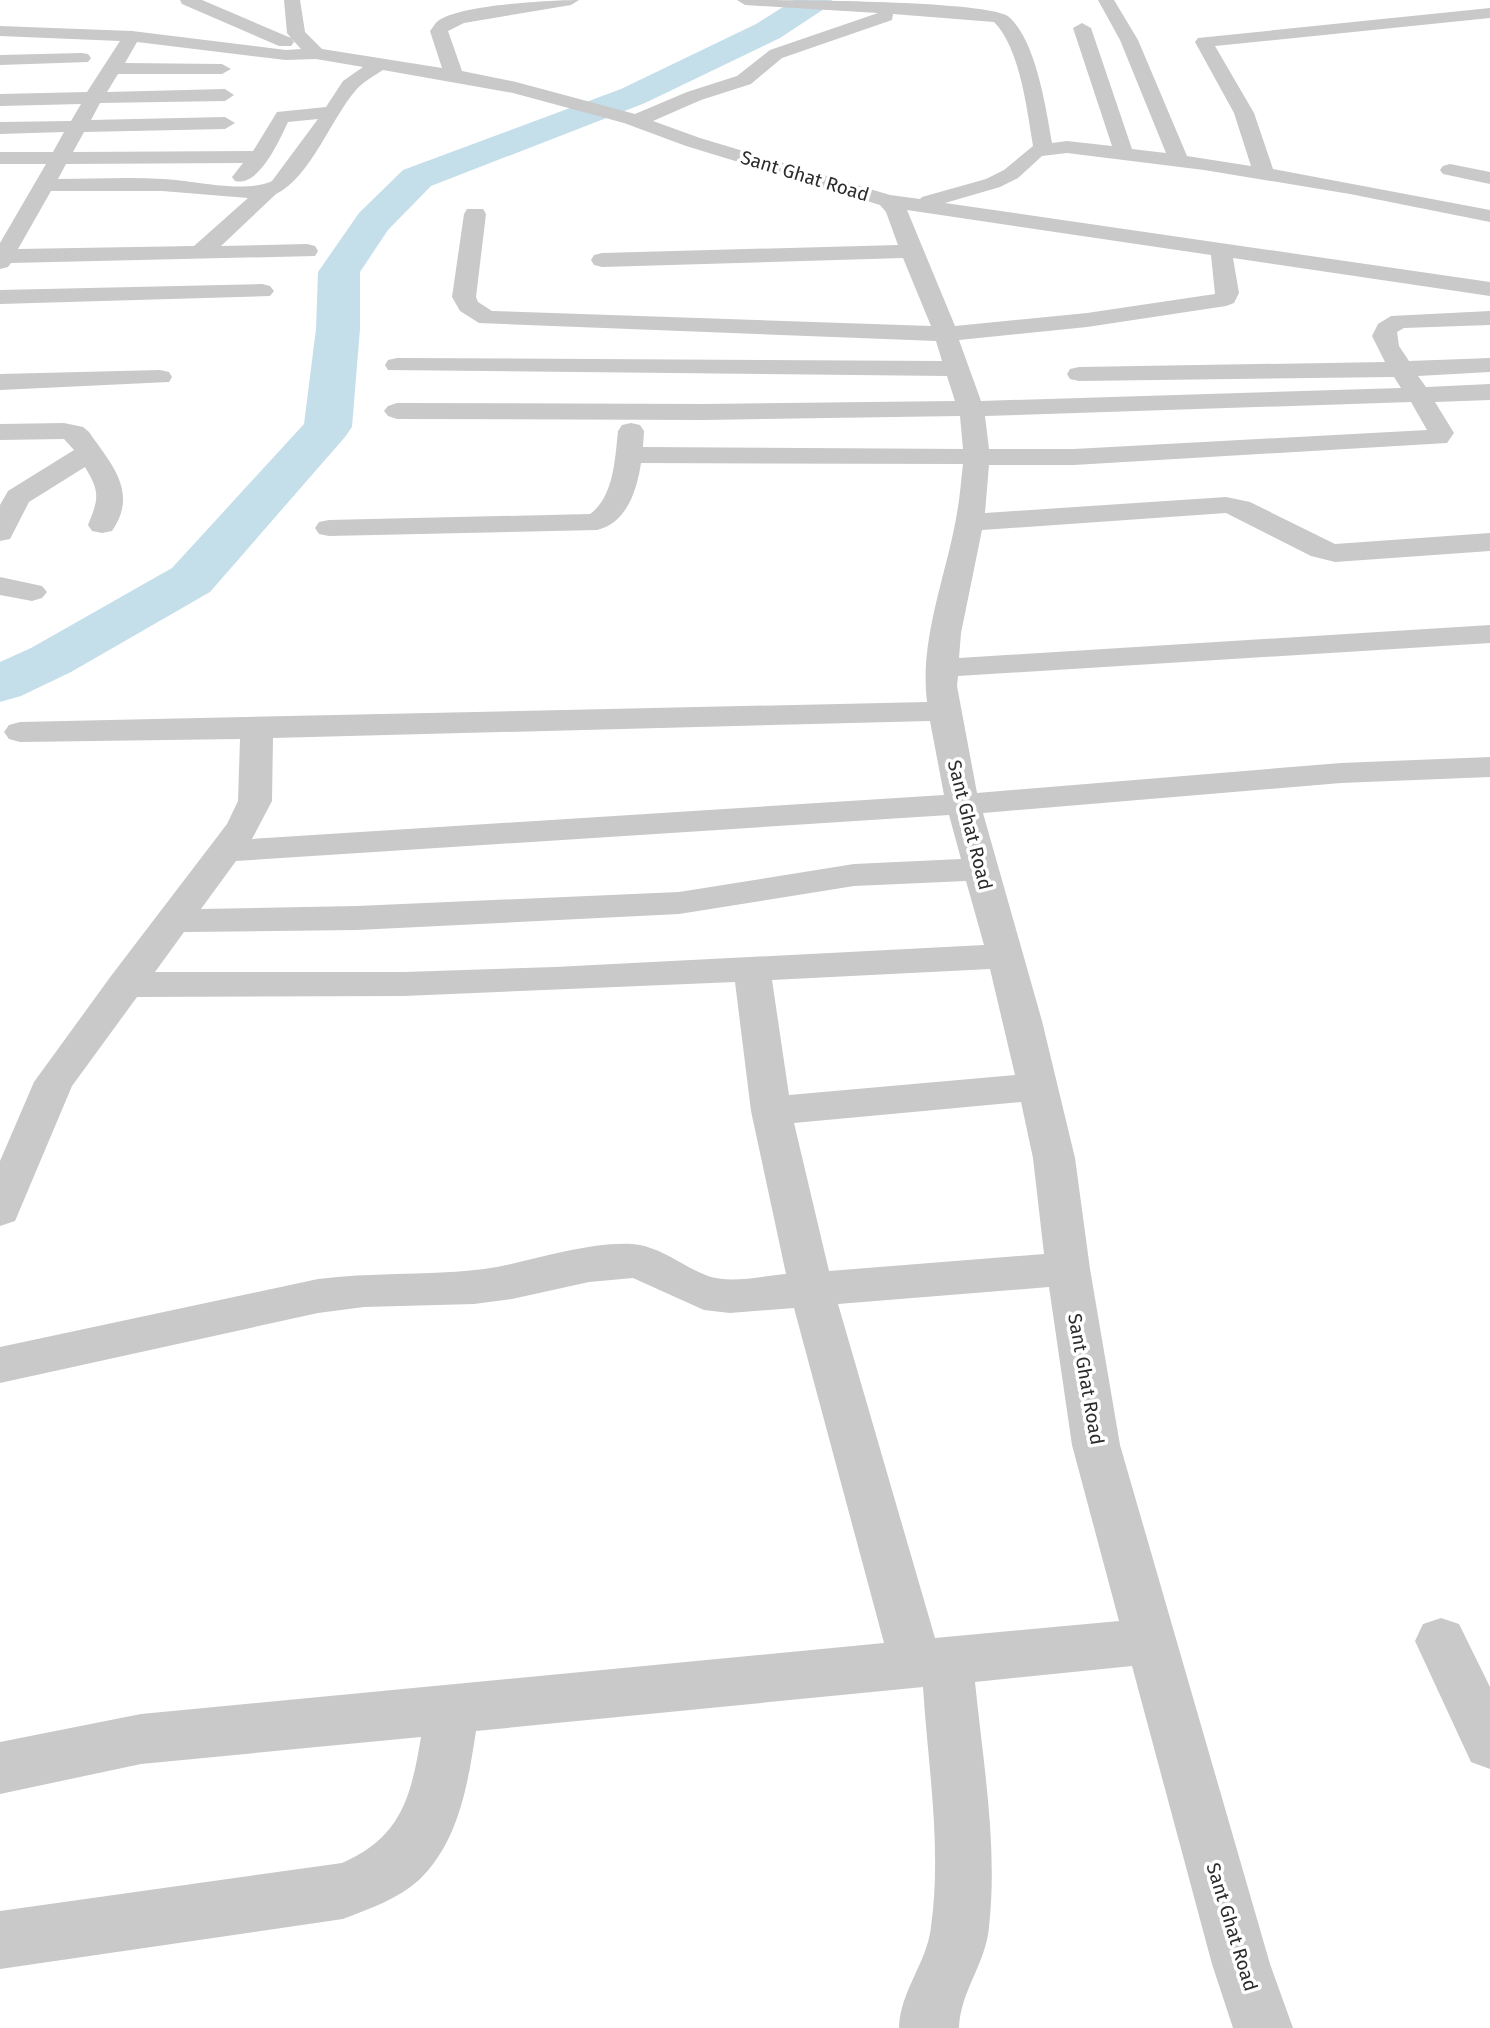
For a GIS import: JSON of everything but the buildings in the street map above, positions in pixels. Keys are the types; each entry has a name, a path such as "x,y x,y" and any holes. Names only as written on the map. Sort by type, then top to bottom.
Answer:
{"street":[{"path":"188,0 316,54"},
{"path":"292,0 296,33 316,54"},
{"path":"454,75 439,32 444,24 461,18 571,0"},
{"path":"745,0 838,7 895,5 978,14 1005,21 1033,86 1043,149"},
{"path":"1106,0 1129,40 1179,161"},
{"path":"634,120 744,80 776,54 873,22 895,5"},
{"path":"1264,174 1244,113 1204,42 1490,13"},
{"path":"1082,28 1124,154"},
{"path":"0,31 132,36 286,55 316,54"},
{"path":"2,259 77,126 132,36"},
{"path":"0,100 107,76 243,67 256,52"},
{"name":"Sant Ghat Road","path":"316,54 454,75 562,99 634,120 693,142 900,203 896,210 945,334 971,409 977,455 969,522 946,633 941,686 954,771 1004,956 1054,1158 1068,1269 1096,1445 1241,1964 1263,2028"},
{"path":"0,60 107,76 230,88"},
{"path":"200,253 279,185 350,85 380,63"},
{"path":"232,191 270,141 280,119 285,116 333,112"},
{"path":"0,128 225,123"},
{"path":"900,203 993,183 1010,174 1036,151 1074,147 1488,209"},
{"path":"0,158 259,157"},
{"path":"1450,170 1490,178"},
{"path":"44,186 162,185 232,191 270,190"},
{"path":"900,203 1490,289"},
{"path":"475,214 464,296 468,306 487,318 945,334 1087,320 1218,301 1226,298 1227,293 1221,248"},
{"path":"2,259 306,251"},
{"path":"602,260 913,251"},
{"path":"0,297 262,291"},
{"path":"628,455 1074,457 1438,437 1441,433 1439,427 1387,346 1384,336 1391,324 1412,320 1490,318"},
{"path":"397,365 956,369"},
{"path":"1079,374 1490,365"},
{"path":"0,382 160,377"},
{"path":"397,411 1095,407 1490,392"},
{"path":"329,528 597,522 609,516 616,504 628,455 633,411"},
{"path":"0,432 44,430 74,433 90,452 110,486 111,503 102,525"},
{"path":"0,533 18,497 90,452"},
{"path":"969,522 1226,505 1240,508 1321,550 1335,553 1490,542"},
{"path":"0,586 32,592"},
{"path":"943,668 1490,634"},
{"path":"20,732 257,731 642,717 945,711"},
{"path":"0,1210 54,1082 244,825 255,801 257,731"},
{"path":"225,851 963,804 1341,773 1490,766"},
{"path":"172,921 357,918 679,903 854,875 980,869"},
{"path":"124,985 418,984 1004,956"},
{"path":"752,969 771,1111 811,1289 931,1662 962,1850 962,1912 958,1945 935,1990 928,2017 929,2028"},
{"path":"771,1111 1037,1087"},
{"path":"0,1365 318,1296 364,1290 474,1287 512,1282 589,1265 633,1261 650,1266 704,1293 730,1296 1068,1269"},
{"path":"1441,1640 1490,1744"},
{"path":"0,1768 141,1739 1150,1641"},
{"path":"0,1940 343,1891 366,1883 391,1869 411,1850 427,1824 439,1790 452,1709"}],"waterway":[{"path":"0,684 51,660 191,580 328,427 338,329 339,272 373,222 417,178 633,96 768,31 816,0"}]}
